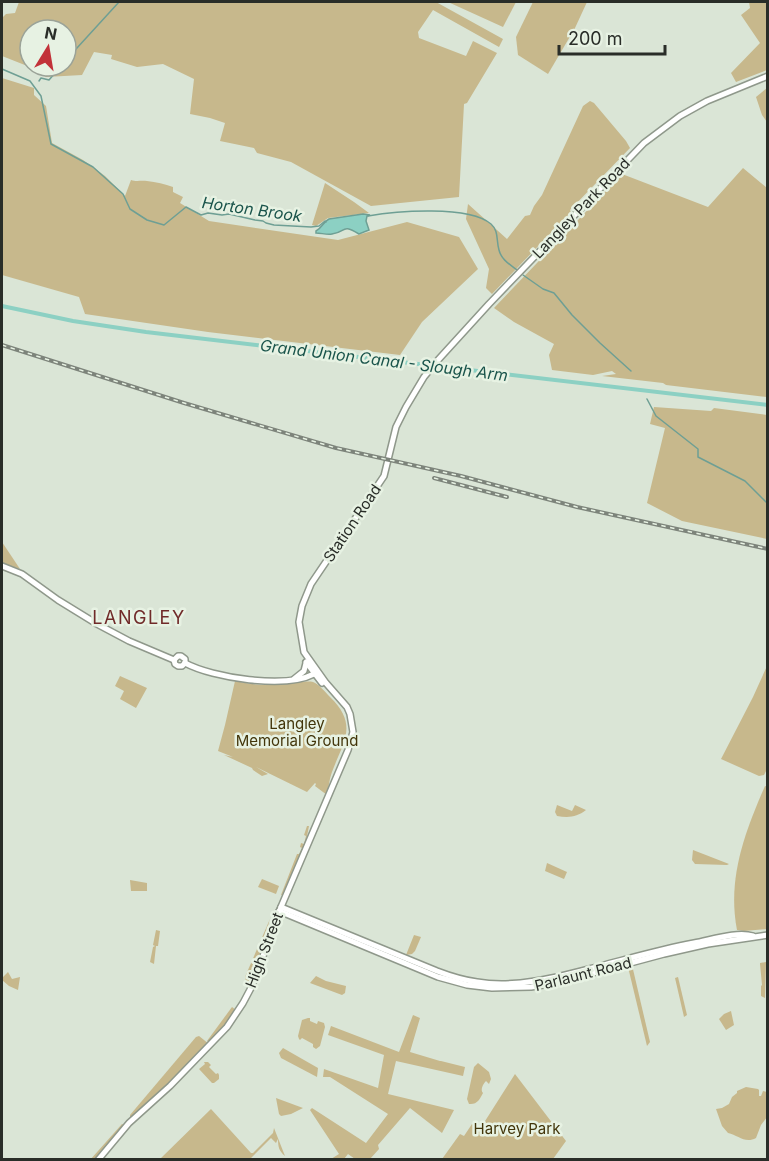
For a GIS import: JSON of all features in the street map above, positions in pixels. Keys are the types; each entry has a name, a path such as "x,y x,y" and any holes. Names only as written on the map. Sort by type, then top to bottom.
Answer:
{"main road":[{"name":"Langley Park Road","path":"426,375 489,304 644,143 671,122 707,101 768,76"},
{"name":"Station Road","path":"314,671 304,652 299,622 307,591 384,476 396,428 426,375"},
{"path":"2,566 22,574 58,600 135,644 174,660 181,656 185,663 208,672 249,680 293,680 314,671 306,662"},
{"path":"293,680 304,671 306,662 304,652"},
{"name":"High Street","path":"98,1160 129,1123 170,1086 227,1027 252,986 280,909 352,737 350,714 341,700 327,689 314,671"},
{"name":"Parlaunt Road","path":"280,909 448,976 479,983 498,984 527,982 568,974 675,947 735,936 768,934"}],"green space":[{"path":"19,2 436,2 503,39 499,47 433,10 418,32 419,38 466,56 473,41 497,53 467,103 464,104 459,197 371,206 291,162 257,153 254,148 220,141 225,123 190,114 194,79 163,64 137,67 111,59 112,55 94,52 82,75 78,75 78,18 18,18 18,62 2,56 2,18 6,14 15,13"},
{"path":"448,2 516,2 503,27"},
{"path":"533,2 587,2 575,28 548,74 518,55 516,37"},
{"path":"749,2 767,2 767,70 736,82 731,73 760,43 741,15 750,8"},
{"path":"2,78 34,88 34,95 46,106 52,143 83,160 105,176 125,196 131,180 157,183 173,187 173,192 183,197 180,203 209,221 338,240 407,222 459,237 478,269 422,322 400,355 208,332 85,314 79,297 2,275"},
{"path":"767,88 767,122 756,97"},
{"path":"590,101 630,148 492,294 486,288 489,269 466,219 468,204 507,239 525,216 530,215 542,195 583,106"},
{"path":"743,168 767,188 767,397 602,376 616,374 612,371 593,375 552,370 549,355 554,344 494,308 622,174 708,207"},
{"path":"325,183 369,213 328,218 316,226 312,225"},
{"path":"654,407 711,411 714,408 767,415 767,539 682,521 647,503 665,428 650,424"},
{"path":"2,542 20,569 2,563"},
{"path":"767,666 767,769 764,775 759,776 721,759"},
{"path":"120,676 147,688 136,708 120,699 124,691 115,686"},
{"name":"Langley Memorial Ground","path":"235,681 267,685 313,682 322,688 339,707 344,716 346,734 331,775 327,795 315,786 315,783 307,792 256,767 268,774 262,776 252,768 224,755 233,757 218,751"},
{"path":"765,786 768,787 767,929 737,930 734,892 736,874 745,838"},
{"path":"557,805 572,811 575,805 586,810 573,816 557,816 555,812"},
{"path":"307,826 309,826 304,851 281,895 297,854 302,848 301,843 304,844"},
{"path":"693,850 729,864 695,864 692,860"},
{"path":"547,863 567,872 564,879 545,871"},
{"path":"262,879 279,886 276,894 258,887"},
{"path":"130,880 147,883 147,891 131,891"},
{"path":"270,919 252,980 246,981 245,977"},
{"path":"156,930 160,931 154,964 150,962 155,946 153,945"},
{"path":"414,935 421,937 415,951 406,955"},
{"path":"766,962 765,998 761,996 760,963"},
{"path":"632,965 650,1042 647,1046 628,967"},
{"path":"8,972 12,979 20,977 18,990 2,980"},
{"path":"316,976 346,986 345,993 342,995 310,983"},
{"path":"678,977 687,1015 684,1017 675,978"},
{"path":"232,1007 236,1010 210,1043 207,1041"},
{"path":"731,1011 734,1025 726,1030 719,1019"},
{"path":"413,1015 420,1018 410,1052 465,1067 463,1076 396,1061 388,1094 454,1110 442,1133 410,1108 378,1145 379,1149 370,1159 355,1159 348,1154 344,1159 331,1159 339,1154 310,1110 312,1108 366,1143 388,1114 330,1077 323,1077 324,1069 378,1088 384,1055 328,1035 331,1026 399,1052"},
{"path":"308,1018 317,1024 318,1021 324,1023 320,1046 316,1049 313,1044 302,1038 300,1040 298,1036 302,1020"},
{"path":"199,1036 209,1044 130,1119 130,1115"},
{"path":"283,1048 318,1068 317,1077 281,1058 279,1053"},
{"path":"204,1062 208,1062 211,1065 209,1067 219,1075 219,1079 214,1083 199,1069 205,1064"},
{"path":"478,1063 489,1072 491,1079 489,1084 486,1081 484,1084 483,1093 478,1101 469,1104 467,1099 474,1067"},
{"name":"Harvey Park","path":"515,1074 566,1141 553,1159 442,1159 460,1134 464,1136 472,1124 480,1129"},
{"path":"746,1087 758,1089 759,1096 763,1091 767,1092 767,1117 756,1138 752,1140 728,1133 722,1126 716,1109 729,1104 737,1091"},
{"path":"276,1098 303,1108 281,1116"},
{"path":"211,1109 251,1153 273,1133 274,1128 285,1156 279,1149 278,1139 276,1143 271,1138 250,1159 160,1159"},
{"path":"122,1124 124,1125 96,1159 90,1160"}],"water":[{"path":"370,215 367,216 366,221 369,230 359,234 347,229 332,234 316,233 329,219"}],"waterway":[{"path":"78,47 119,2"},
{"name":"Horton Brook","path":"2,69 30,81 41,96 51,144 93,167 123,194 130,209 147,220 164,225 186,207 201,215 229,214 274,225 311,227 326,222"},
{"path":"41,78 49,80 51,78"},
{"name":"Horton Brook","path":"368,216 396,212 432,211 466,214 481,218 494,227 500,253 517,270"},
{"name":"Horton Brook","path":"523,275 543,289 554,293 572,315 631,371"},
{"name":"Grand Union Canal - Slough Arm","path":"2,306 73,321 146,332 768,405"},
{"name":"Horton Brook","path":"647,399 656,416 698,449 698,457 745,481 768,504"}],"railway":[{"path":"2,345 336,448 461,476 577,507 768,549"},
{"path":"434,478 507,497"}],"district":[{"name":"LANGLEY","path":"139,617"}]}
